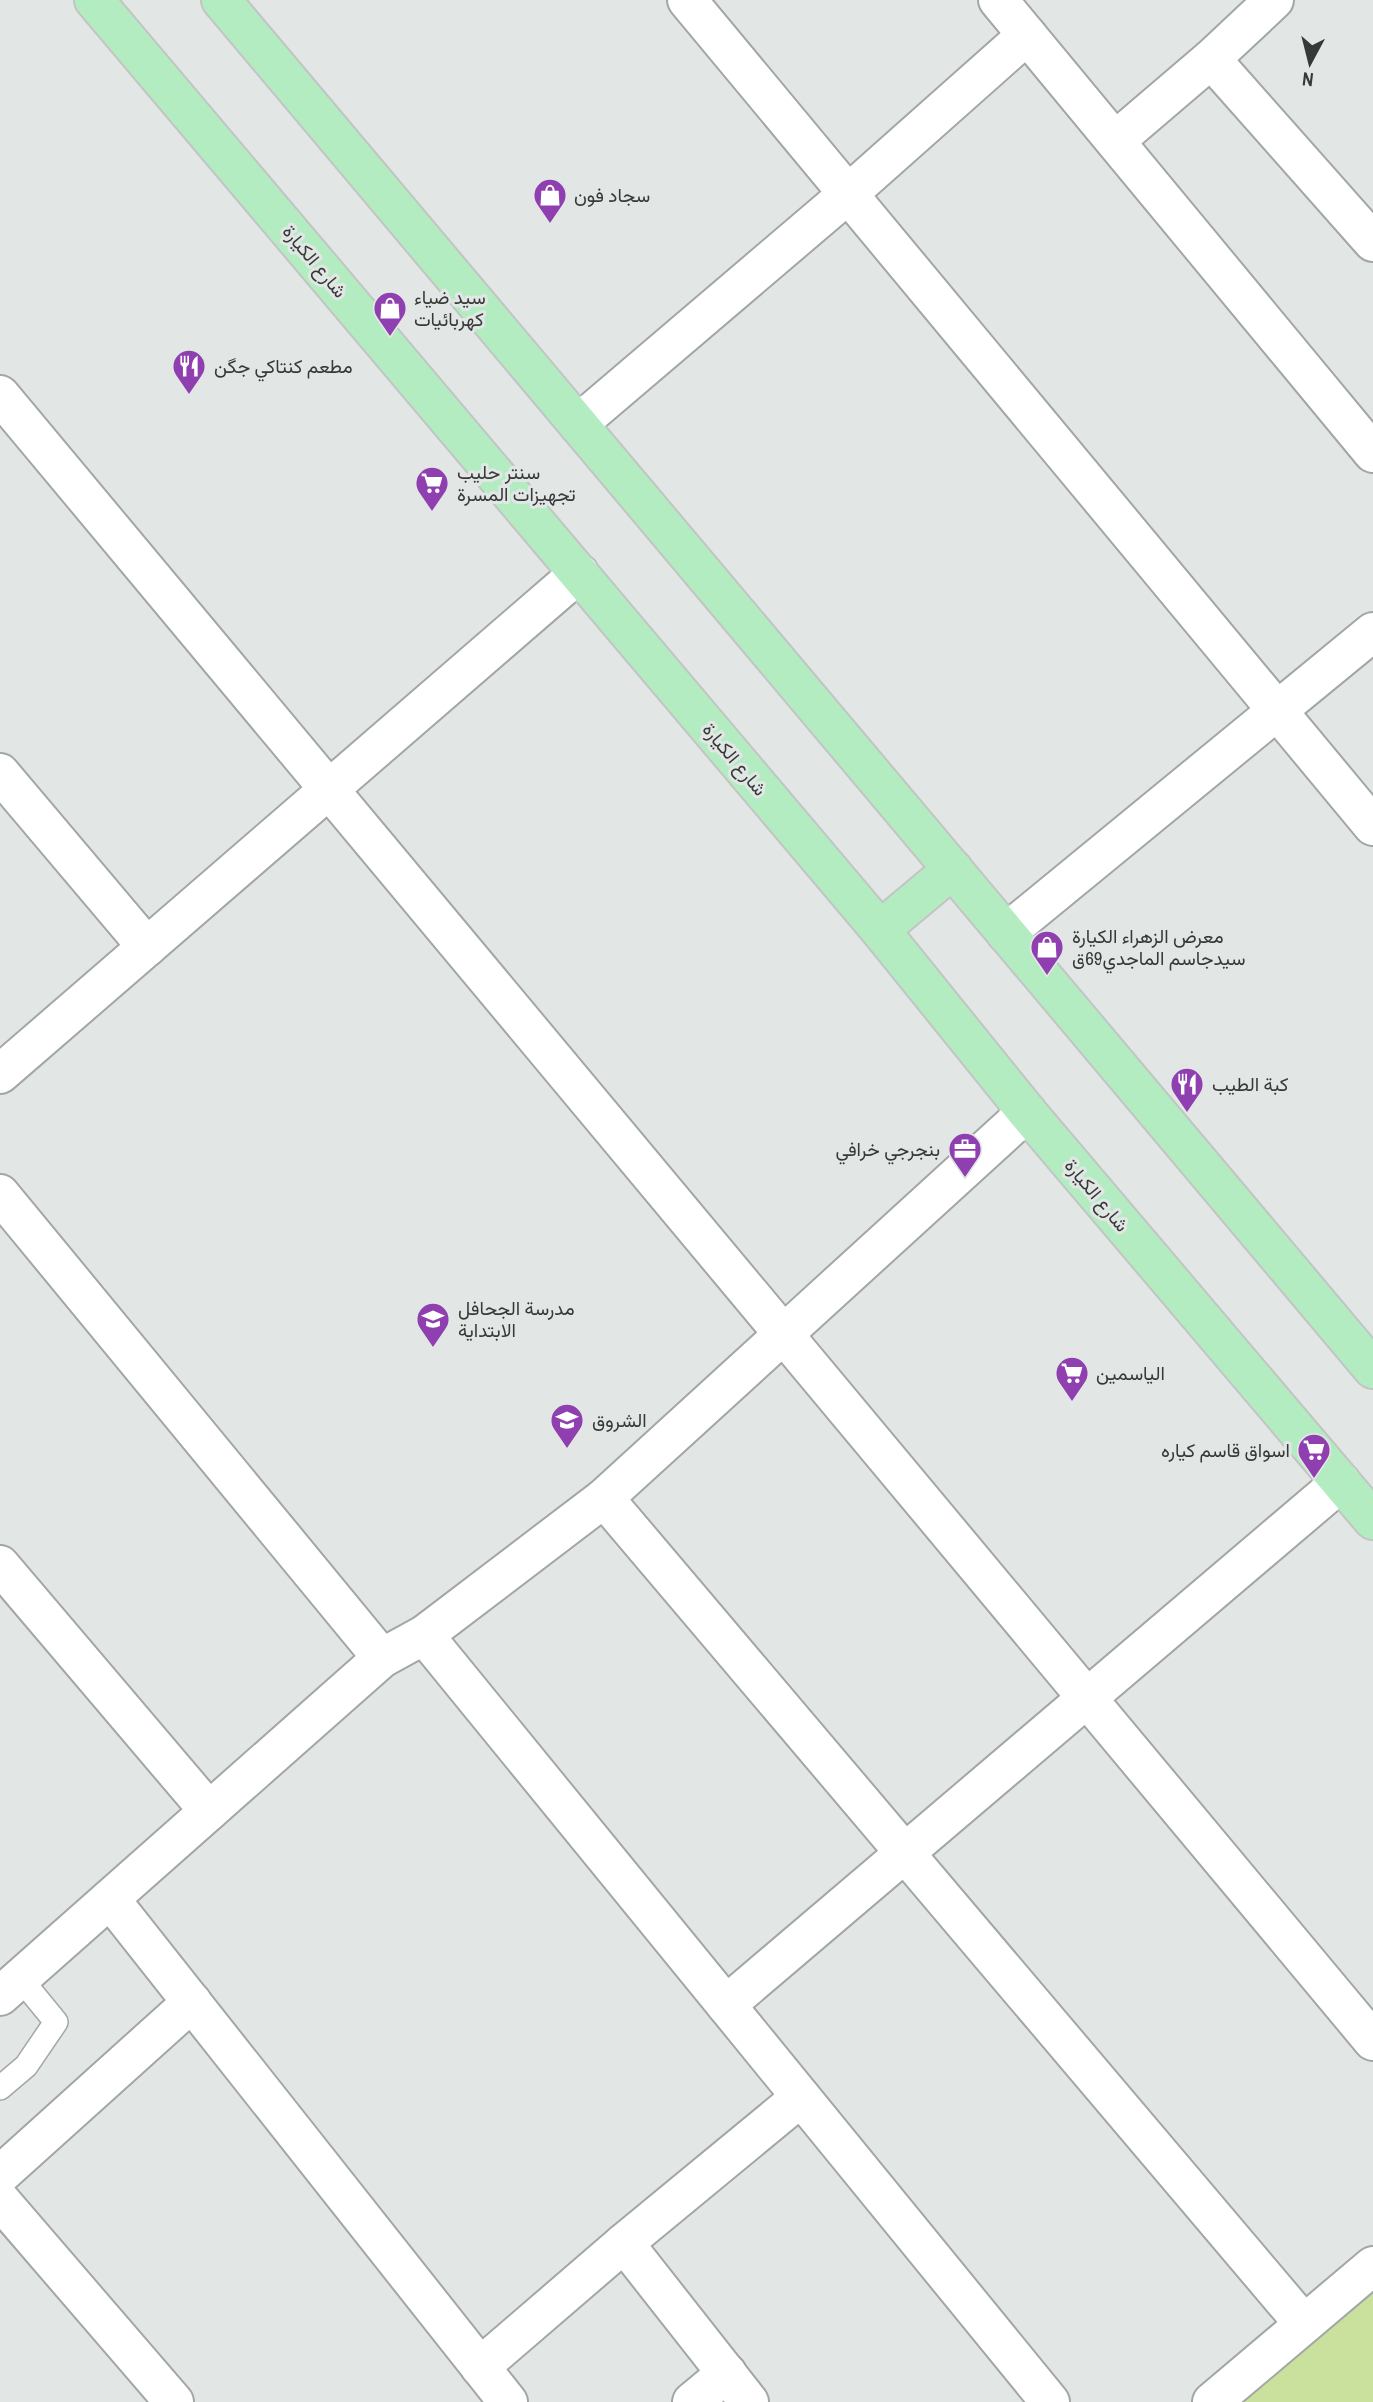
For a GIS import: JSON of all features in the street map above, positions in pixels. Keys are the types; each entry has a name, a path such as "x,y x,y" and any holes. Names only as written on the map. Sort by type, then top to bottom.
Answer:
{"main road":[{"name":"شارع الكيارة","path":"94,0 880,930 1027,1112 1373,1520"},
{"path":"221,0 1373,1369"},
{"path":"880,930 953,869"}],"street":[{"path":"687,0 1373,827"},
{"path":"998,0 1373,453"},
{"path":"1115,141 1212,59 1274,0"},
{"path":"578,424 848,194 1027,35"},
{"path":"1212,59 1373,242"},
{"path":"0,394 1373,2041"},
{"path":"0,1074 579,573"},
{"path":"1006,933 1373,632"},
{"path":"0,773 147,947"},
{"path":"7,1976 110,1899 382,1658 424,1635 604,1498 1027,1112"},
{"path":"0,1195 382,1658"},
{"path":"726,2006 1341,1482"},
{"path":"604,1498 1304,2324"},
{"path":"0,1565 209,1811"},
{"path":"424,1635 1049,2402"},
{"path":"110,1899 508,2402"},
{"path":"0,2175 192,2002"},
{"path":"480,2367 624,2243 801,2097"},
{"path":"0,2200 174,2402"},
{"path":"624,2243 738,2388 692,2402"},
{"path":"1212,2402 1373,2266"}],"lane":[{"path":"0,2088 26,2066 57,2022 7,1976"}],"green space":[{"path":"1373,2266 1373,2402 1212,2402"}],"place":[{"name":"سجاد فون","path":"550,225"},
{"name":"سيد ضياء كهربائيات","path":"390,338"},
{"name":"مطعم كنتاكي جگن","path":"189,396"},
{"name":"سنتر حليب تجهيزات المسرة","path":"432,513"},
{"name":"معرض الزهراء الكيارة سيدجاسم الماجدي69ق","path":"1047,977"},
{"name":"كبة الطيب","path":"1187,1114"},
{"name":"بنجرجي خرافي","path":"965,1179"},
{"name":"مدرسة الجحافل الابتداية","path":"433,1349"},
{"name":"الياسمين","path":"1072,1403"},
{"name":"الشروق","path":"567,1450"},
{"name":"اسواق قاسم كياره","path":"1314,1480"}]}
